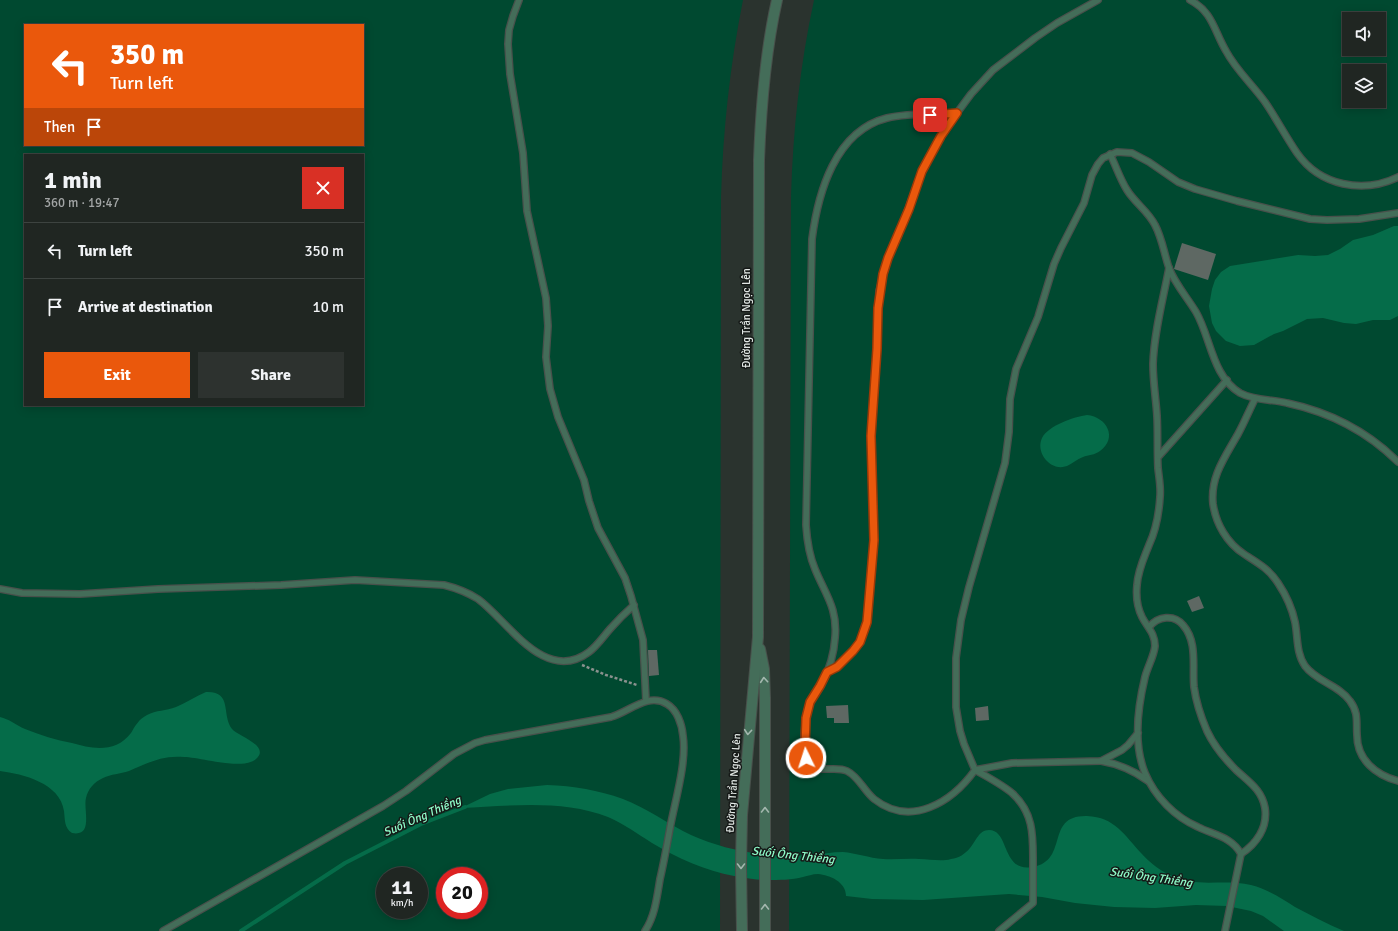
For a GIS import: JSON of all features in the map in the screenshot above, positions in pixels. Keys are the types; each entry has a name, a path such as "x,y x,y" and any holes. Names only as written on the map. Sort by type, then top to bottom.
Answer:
{"street":[{"name":"Đường Trần Ngọc Lên","path":"742,931 741,848 743,787 758,637 758,160 765,69 771,27 777,0"},
{"name":"Đường Trần Ngọc Lên","path":"758,637 764,669 766,698 765,931"}],"lane":[{"path":"519,0 509,30 508,51 513,98 523,154 527,211 546,298 548,326 546,357 550,389 558,417 584,480 598,528 625,578 634,605 643,640 646,701"},
{"path":"827,672 837,667 853,651 864,631 869,612 874,540 871,436 877,356 878,308 883,274 888,258 909,209 922,171 941,136 982,82 1003,62 1057,23 1098,0"},
{"path":"1190,0 1202,8 1209,16 1232,62 1264,100 1297,153 1313,170 1333,182 1356,186 1381,184 1398,178"},
{"path":"957,113 895,117 878,121 861,130 847,144 833,167 821,196 815,221 812,239 806,524 810,555 820,581 831,603 834,614 835,642 827,672 810,702 806,718 805,752 810,763 815,767 821,770 840,768 845,770 855,776 870,795 882,804 890,808 909,812 927,808 950,797 959,790 975,770 993,766 1020,763 1101,761 1130,770 1149,782"},
{"path":"999,931 1033,903 1033,836 1029,818 1025,810 1012,794 990,778 975,770 964,744 957,717 955,677 956,658 965,601 1005,464 1009,437 1012,384 1022,354 1038,317 1052,269 1060,248 1084,203 1092,175 1098,164 1110,154 1117,152 1132,153 1149,162 1178,182 1212,194 1310,219 1359,220 1398,213"},
{"path":"1110,154 1127,190 1155,224 1162,240 1169,268 1180,289 1196,312 1215,360 1227,380 1239,392 1254,399 1267,399 1288,403 1331,417 1348,425 1381,446 1398,462"},
{"path":"1169,268 1157,323 1154,350 1154,387 1157,409 1160,497 1155,529 1142,560 1137,585 1137,598 1142,617 1149,627 1155,646 1145,676 1138,732 1138,747 1141,762 1149,782 1161,799 1176,814 1199,828 1228,840 1238,848 1241,854"},
{"path":"1158,456 1227,380"},
{"path":"1254,399 1247,416 1217,470 1213,492 1213,504 1218,524 1233,545 1262,565 1270,572 1278,584 1291,609 1295,623 1299,653 1306,667 1316,676 1339,690 1351,702 1357,717 1357,742 1363,758 1375,771 1398,781"},
{"path":"0,589 22,593 80,594 165,588 281,585 355,580 444,585 456,588 477,599 521,641 536,653 555,660 573,659 589,652 616,622 634,605"},
{"path":"1149,627 1156,620 1165,618 1177,620 1186,629 1190,636 1193,648 1193,675 1196,697 1208,732 1225,758 1255,786 1263,802 1265,819 1261,831 1254,842 1241,854 1225,931"},
{"path":"163,931 383,806 464,748 485,740 619,715 646,701 657,701 668,704 675,711 681,725 684,741 672,817 654,910 645,931"},
{"path":"1101,761 1122,750 1138,732"}],"path":[{"path":"573,659 587,668 645,688"}],"shaded area":[{"path":"0,0 743,0 734,49 728,98 723,147 721,197 720,931 0,931"},
{"path":"814,0 1398,0 1398,931 789,931 791,196 793,147 805,49"}],"water":[{"path":"1394,226 1398,226 1398,316 1390,320 1373,320 1356,324 1323,318 1307,319 1254,345 1240,346 1226,341 1216,331 1212,323 1209,306 1212,289 1215,280 1221,272 1230,266 1298,255 1328,255 1353,240 1373,235"},
{"path":"1087,415 1100,420 1108,429 1108,440 1105,446 1100,451 1085,456 1067,466 1061,467 1050,464 1043,455 1040,444 1045,433 1062,422"},
{"path":"206,692 220,695 223,699 227,717 232,729 257,746 260,754 256,759 242,764 232,764 191,758 169,757 155,760 129,771 106,777 94,784 88,792 85,803 85,827 83,831 79,833 72,833 69,831 65,823 61,801 56,793 39,782 29,778 0,771 0,717 25,729 48,737 88,747 103,748 111,747 125,739 139,721 147,715 176,707"},
{"path":"547,785 586,789 623,799 641,807 682,831 708,842 743,851 786,856 843,852 883,859 947,860 957,858 964,854 980,834 986,830 989,830 996,832 1000,837 1011,858 1016,864 1023,867 1033,867 1044,863 1051,856 1061,830 1066,823 1074,818 1087,816 1097,817 1118,828 1147,860 1170,875 1191,881 1230,882 1251,885 1274,894 1295,907 1344,931 1284,931 1263,916 1251,911 1227,906 1196,905 1155,908 1114,907 1009,894 923,900 872,899 846,896 840,883 832,878 818,874 790,879 763,880 750,879 713,871 682,859 662,849 614,820 590,811 535,805 461,808 490,794 508,789"}],"building":[{"path":"1182,243 1216,254 1208,280 1174,269"},
{"path":"1199,596 1204,608 1192,612 1187,601"},
{"path":"648,650 657,650 659,675 649,676"},
{"path":"848,705 849,723 834,723 834,718 827,718 826,706"},
{"path":"988,706 989,720 976,721 975,708"}],"waterway":[{"name":"Suối Ông Thiềng","path":"241,931 345,863 421,824 465,807"}],"route":[{"path":"806,758 806,718 810,702 827,672 837,667 845,660 860,642 869,612 874,540 871,436 876,374 879,291 888,258 909,209 922,171 941,136 957,113 930,115"}]}
